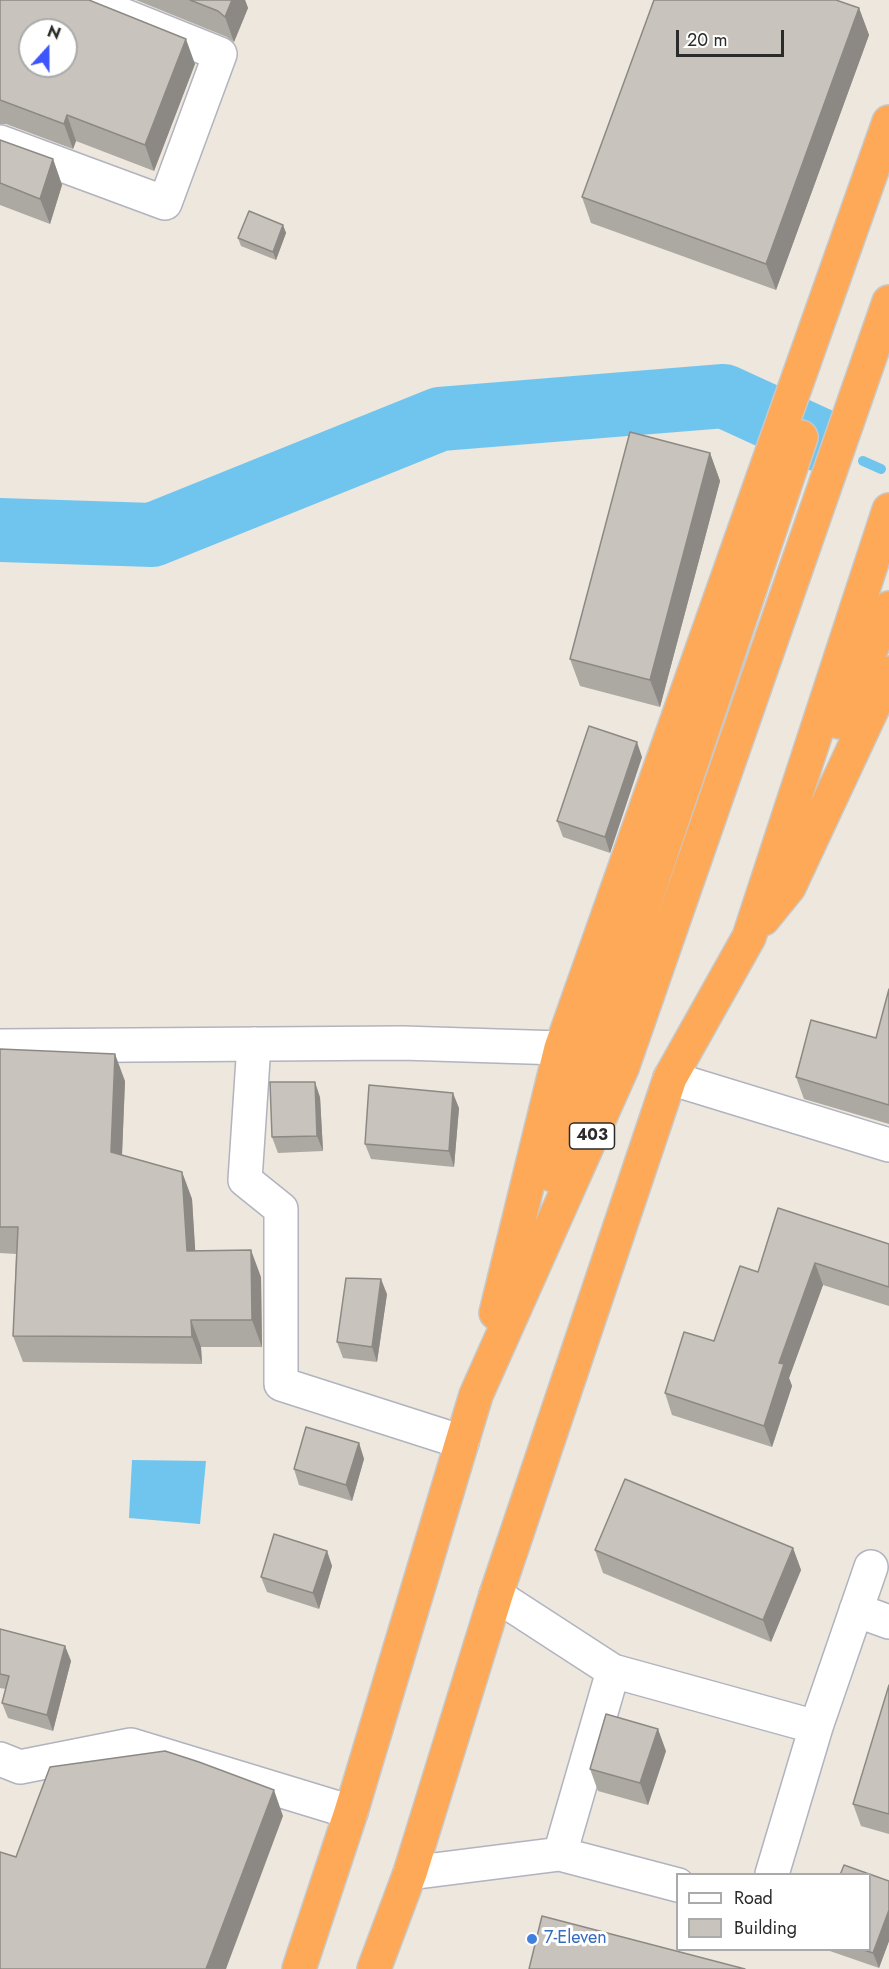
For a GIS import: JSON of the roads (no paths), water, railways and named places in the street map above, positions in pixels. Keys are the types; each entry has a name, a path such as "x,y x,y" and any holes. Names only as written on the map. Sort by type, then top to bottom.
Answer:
{"highway":[{"path":"476,1395 561,1048 889,122"},
{"path":"476,1395 594,1060 889,174"},
{"name":"403","path":"299,1969 351,1812 476,1395 622,1068 889,302"},
{"path":"749,937 889,510"},
{"path":"759,905 889,608"},
{"path":"374,1969 410,1873 496,1595 670,1078 749,937 789,887 889,673"}],"street":[{"path":"0,142 165,203 220,54 85,0"},
{"path":"0,1046 402,1043 561,1048"},
{"path":"254,1044 245,1179 281,1209 281,1384 462,1442"},
{"path":"670,1078 889,1145"},
{"path":"773,1873 816,1727 871,1567"},
{"path":"496,1595 613,1671 816,1727"},
{"path":"856,1610 889,1622"},
{"path":"560,1854 613,1671"},
{"path":"0,1759 20,1767 131,1745 351,1812"},
{"path":"410,1873 560,1854 676,1884"}],"water":[{"path":"132,1460 206,1461 200,1524 129,1518"}],"waterway":[{"path":"0,530 152,535 440,419 724,396 820,440"},
{"path":"863,461 881,469"}],"place":[{"name":"7-Eleven","path":"532,1939"}]}
